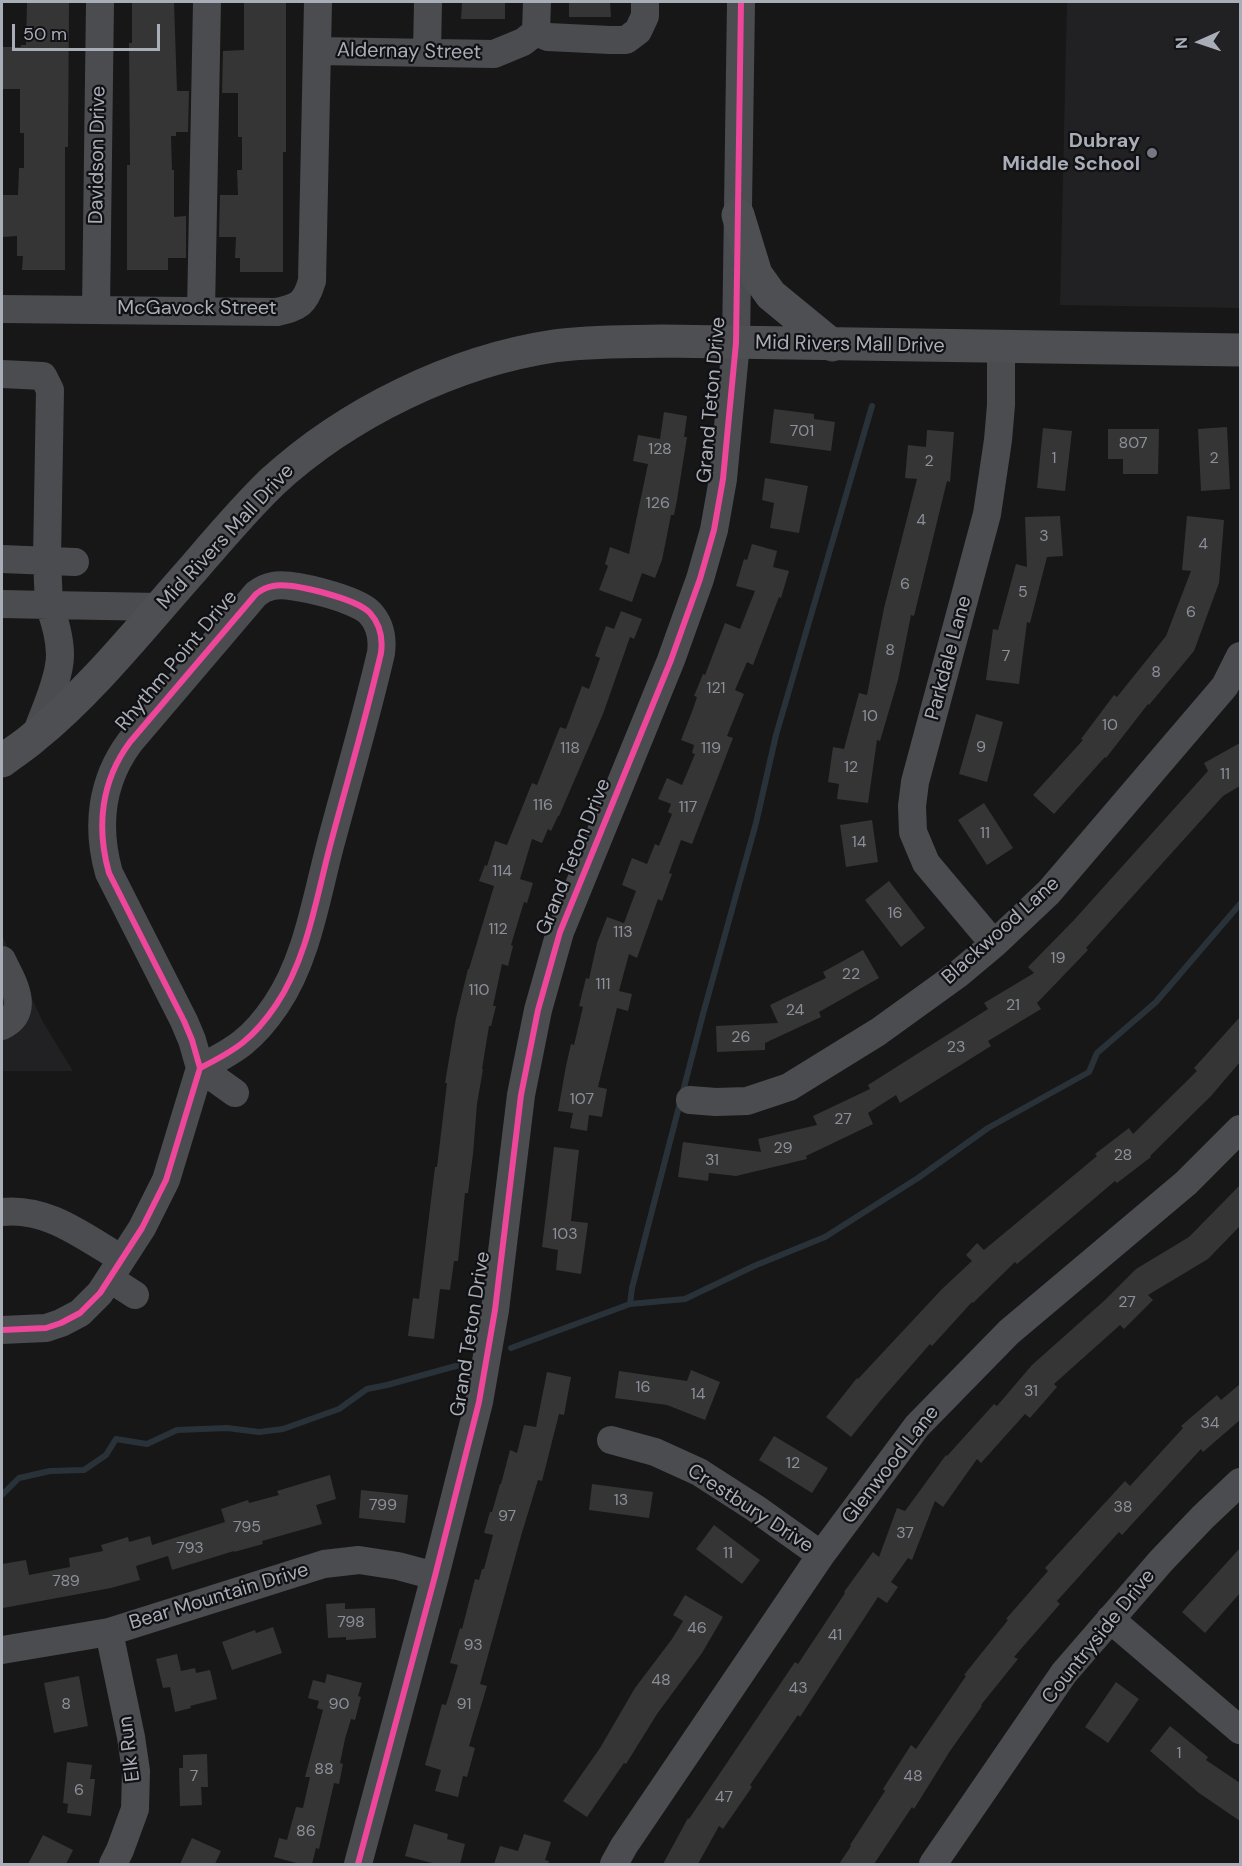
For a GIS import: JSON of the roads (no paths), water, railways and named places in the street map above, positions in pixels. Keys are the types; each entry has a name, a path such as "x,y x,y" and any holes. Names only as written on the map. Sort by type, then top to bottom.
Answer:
{"main road":[{"path":"738,215 756,274 771,295 832,345"},
{"name":"Mid Rivers Mall Drive","path":"2,761 35,736 93,681 272,482 314,448 376,408 407,392 466,368 553,346 590,342 663,341 1240,350"}],"street":[{"name":"Davidson Drive","path":"96,309 100,2"},
{"path":"201,311 207,2"},
{"name":"McGavock Street","path":"2,309 277,312 303,302 312,281 318,2"},
{"path":"427,53 428,2"},
{"path":"537,2 536,32 548,37 610,40 626,39 638,31 645,16 645,2"},
{"name":"Grand Teton Drive","path":"358,1864 480,1402 495,1310 521,1095 538,1010 560,932 667,671 700,579 714,530 723,479 736,343 741,2"},
{"name":"Aldernay Street","path":"317,51 494,54 523,42 536,32"},
{"name":"Parkdale Lane","path":"994,944 926,863 913,832 912,806 915,782 987,514 1001,405 1001,347"},
{"path":"2,374 43,376 50,390 47,559 50,605 57,631 60,658 35,736"},
{"path":"2,559 75,561"},
{"name":"Rhythm Point Drive","path":"280,585 292,586 350,600 365,608 379,626 382,646 309,925 292,975 275,1007 248,1040 231,1053 200,1068 184,1021 109,873 102,838 103,805 110,775 122,752 252,599 267,588 280,585"},
{"path":"2,604 160,606"},
{"name":"Blackwood Lane","path":"690,1100 747,1101 789,1087 879,1032 957,975 994,944 1049,891 1225,686 1240,656"},
{"path":"2,960 18,994 18,1006 10,1022 2,1026"},
{"path":"2,1330 46,1328 71,1319 94,1300 150,1215 164,1186 200,1068 235,1093"},
{"name":"Glenwood Lane","path":"614,1864 820,1555 917,1426 1009,1332 1186,1182 1240,1129"},
{"path":"2,1212 28,1212 48,1218 116,1269 135,1295"},
{"name":"Crestbury Drive","path":"612,1440 655,1452 699,1472 755,1508 820,1555"},
{"name":"Countryside Drive","path":"933,1864 1064,1673 1168,1553 1240,1482"},
{"name":"Bear Mountain Drive","path":"2,1650 109,1632 324,1564 359,1560 398,1566 435,1576"},
{"path":"1110,1619 1240,1730"},
{"name":"Elk Run","path":"109,1632 136,1771 135,1809 113,1864"}],"waterway":[{"path":"630,1304 632,1288 703,1014 756,823 776,735 872,406"},
{"path":"511,1348 630,1304 685,1299 754,1266 825,1237 918,1178 988,1128 1089,1072 1097,1053 1156,1002 1240,904"},
{"path":"2,1495 19,1478 50,1471 84,1470 106,1455 116,1439 147,1444 177,1430 227,1428 259,1432 283,1429 339,1409 367,1389 463,1364"}],"place":[{"name":"Dubray Middle School","path":"1152,153"}]}
